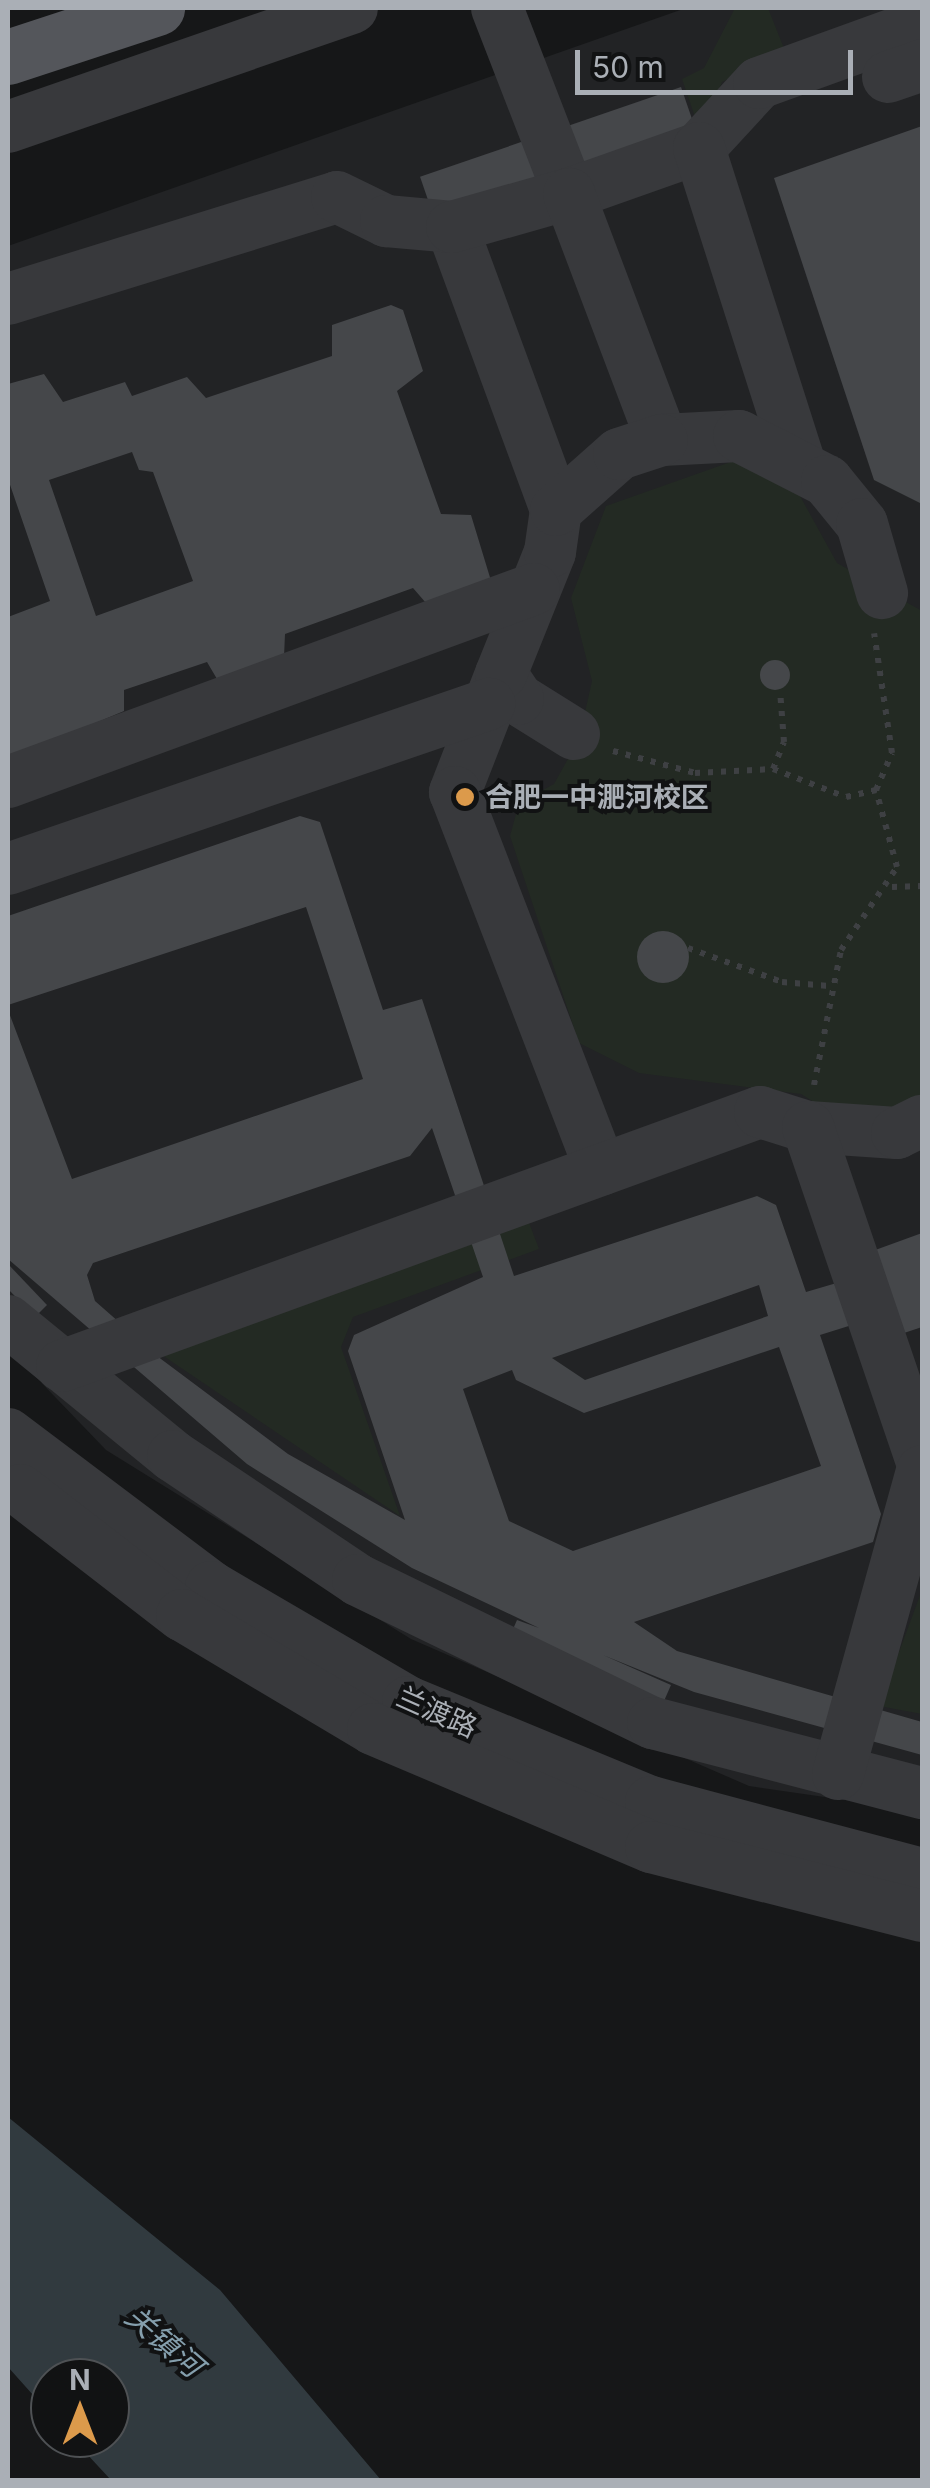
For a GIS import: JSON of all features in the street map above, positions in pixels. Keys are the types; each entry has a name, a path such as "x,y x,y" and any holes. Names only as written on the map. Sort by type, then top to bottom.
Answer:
{"main road":[{"path":"8,58 157,8"}],"street":[{"path":"8,127 352,8"},
{"path":"497,8 662,440"},
{"path":"8,299 337,196 386,221 452,228 569,194 699,148 759,83 922,24"},
{"path":"699,148 799,462"},
{"path":"452,228 556,510"},
{"path":"601,1170 456,792 534,589 556,510 619,454 662,440 739,436 799,462 827,481 862,524 891,575"},
{"path":"8,782 534,589"},
{"path":"8,869 495,689 574,734"},
{"path":"62,1366 760,1112 808,1127 897,1132 922,1121"},
{"path":"808,1127 922,1461"},
{"path":"8,1322 173,1456 358,1580 653,1723 922,1793"},
{"name":"兰渡路","path":"8,1434 211,1587 408,1702 651,1802 922,1874"},
{"path":"838,1774 922,1471"},
{"name":"兰渡路","path":"8,1480 182,1616 373,1729 651,1846 922,1916"}],"path":[{"path":"808,1127 829,986 842,950 892,887 897,868 876,790 892,754 874,666 891,575"},
{"path":"773,770 784,742 780,690"},
{"path":"574,734 653,768 773,770 846,796 876,790"},
{"path":"892,887 922,886"},
{"path":"688,948 782,982 829,986"}],"shaded area":[{"name":"合肥一中淝河校区","path":"686,8 922,8 922,1811 749,1786 411,1639 106,1450 8,1348 8,246"},
{"path":"735,8 768,8 785,51 722,82 711,111 696,120 682,79 704,68"},
{"path":"739,459 800,496 837,563 922,611 922,1099 868,1117 838,1117 801,1094 639,1073 579,1043 510,836 519,803 554,784 579,739 592,681 571,598 606,506"},
{"path":"528,1220 539,1249 353,1317 341,1347 400,1516 159,1353"},
{"path":"922,1590 922,1714 879,1706"}],"water":[{"name":"关镇河","path":"8,2117 220,2290 381,2480 111,2480 91,2458 130,2458 130,2358 30,2358 30,2392 8,2367"}],"building":[{"path":"681,87 694,125 433,215 420,177"},
{"path":"922,126 922,504 874,480 774,178"},
{"path":"391,305 403,310 423,371 397,391 441,514 471,515 492,584 426,603 413,588 285,634 284,657 217,679 207,662 124,690 124,711 8,760 8,617 50,601 8,479 8,384 44,374 63,402 125,382 132,396 187,377 206,398 332,356 332,325","holes":["132,452 139,470 153,472 193,581 96,616 49,480"]},
{"path":"775,660 786,664 790,675 786,686 775,690 764,686 760,675 764,664"},
{"path":"300,816 320,822 383,1010 422,999 514,1276 757,1196 776,1205 806,1292 874,1272 867,1253 922,1233 922,1327 895,1336 887,1314 820,1335 881,1514 873,1542 634,1622 677,1651 922,1722 922,1755 694,1692 603,1655 671,1685 664,1701 510,1636 517,1620 539,1628 412,1568 247,1464 8,1259 8,1010 72,1179 363,1079 306,907 8,1005 8,916","holes":["432,1128 483,1277 354,1335 348,1351 405,1520 288,1454 161,1359 95,1301 87,1275 93,1263 410,1156","759,1285 768,1316 585,1380 552,1358","779,1347 821,1466 573,1551 509,1521 463,1389 512,1370 516,1380 584,1413"]},
{"path":"663,931 681,939 689,957 681,975 663,983 645,975 637,957 645,939"},
{"path":"8,1264 47,1305 35,1317 8,1289"}],"place":[{"name":"合肥一中淝河校区","path":"465,797"}]}
